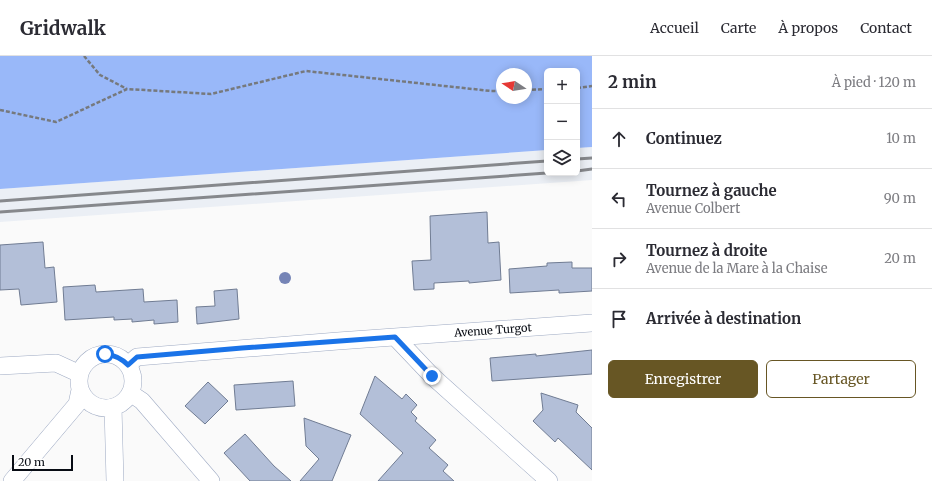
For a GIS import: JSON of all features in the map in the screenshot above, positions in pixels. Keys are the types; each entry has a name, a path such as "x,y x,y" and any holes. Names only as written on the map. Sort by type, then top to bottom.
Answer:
{"street":[{"name":"Avenue Turgot","path":"128,365 137,357 249,347 592,323"},
{"path":"395,337 432,376 549,481"},
{"path":"0,366 56,363 80,382 84,397 93,404 104,408 119,404 130,393 133,379 128,365 114,355 97,355 89,360 84,366 80,382 77,404 12,481"},
{"path":"130,393 142,400 211,481"},
{"path":"112,407 115,481"}],"path":[{"path":"84,56 100,75 127,89 211,94 306,71 496,91"},
{"path":"580,88 592,86"},
{"path":"0,110 56,122 127,89"},
{"path":"532,90 544,89"}],"shaded area":[{"path":"0,56 592,56 592,147 580,148 580,68 544,68 544,150 0,189"},
{"path":"592,147 592,180 0,222 0,189 544,150 544,176 580,176 580,148"}],"building":[{"path":"487,212 488,243 499,242 501,280 469,283 469,281 434,283 434,289 414,290 412,261 431,260 430,216"},
{"path":"43,242 45,268 54,267 57,302 21,305 19,289 0,290 0,245"},
{"path":"572,262 572,268 592,268 592,291 559,293 559,290 510,293 509,269 547,266 547,263"},
{"path":"95,285 96,292 143,289 144,302 177,300 178,322 154,324 154,320 132,322 132,319 114,320 114,317 65,320 63,287"},
{"path":"237,289 239,319 197,324 196,307 215,306 214,291"},
{"path":"592,350 592,374 492,381 490,358 536,354 536,356"},
{"path":"375,376 402,399 406,394 417,405 411,412 417,418 415,421 436,440 429,448 448,465 443,471 454,481 378,481 403,453 360,414"},
{"path":"293,381 295,406 236,410 234,385"},
{"path":"208,382 228,401 205,424 185,406"},
{"path":"541,393 578,405 576,412 592,428 592,470 558,438 555,442 533,421 543,410"},
{"path":"304,418 351,435 332,481 300,481 319,459 306,446"},
{"path":"245,434 274,466 291,481 250,481 224,453"}],"railway":[{"path":"580,159 592,158"},
{"path":"0,201 544,161"},
{"path":"580,171 592,169"},
{"path":"0,212 544,173"}],"route":[{"path":"105,354 114,355 128,365 137,357 395,337 432,376"}]}
